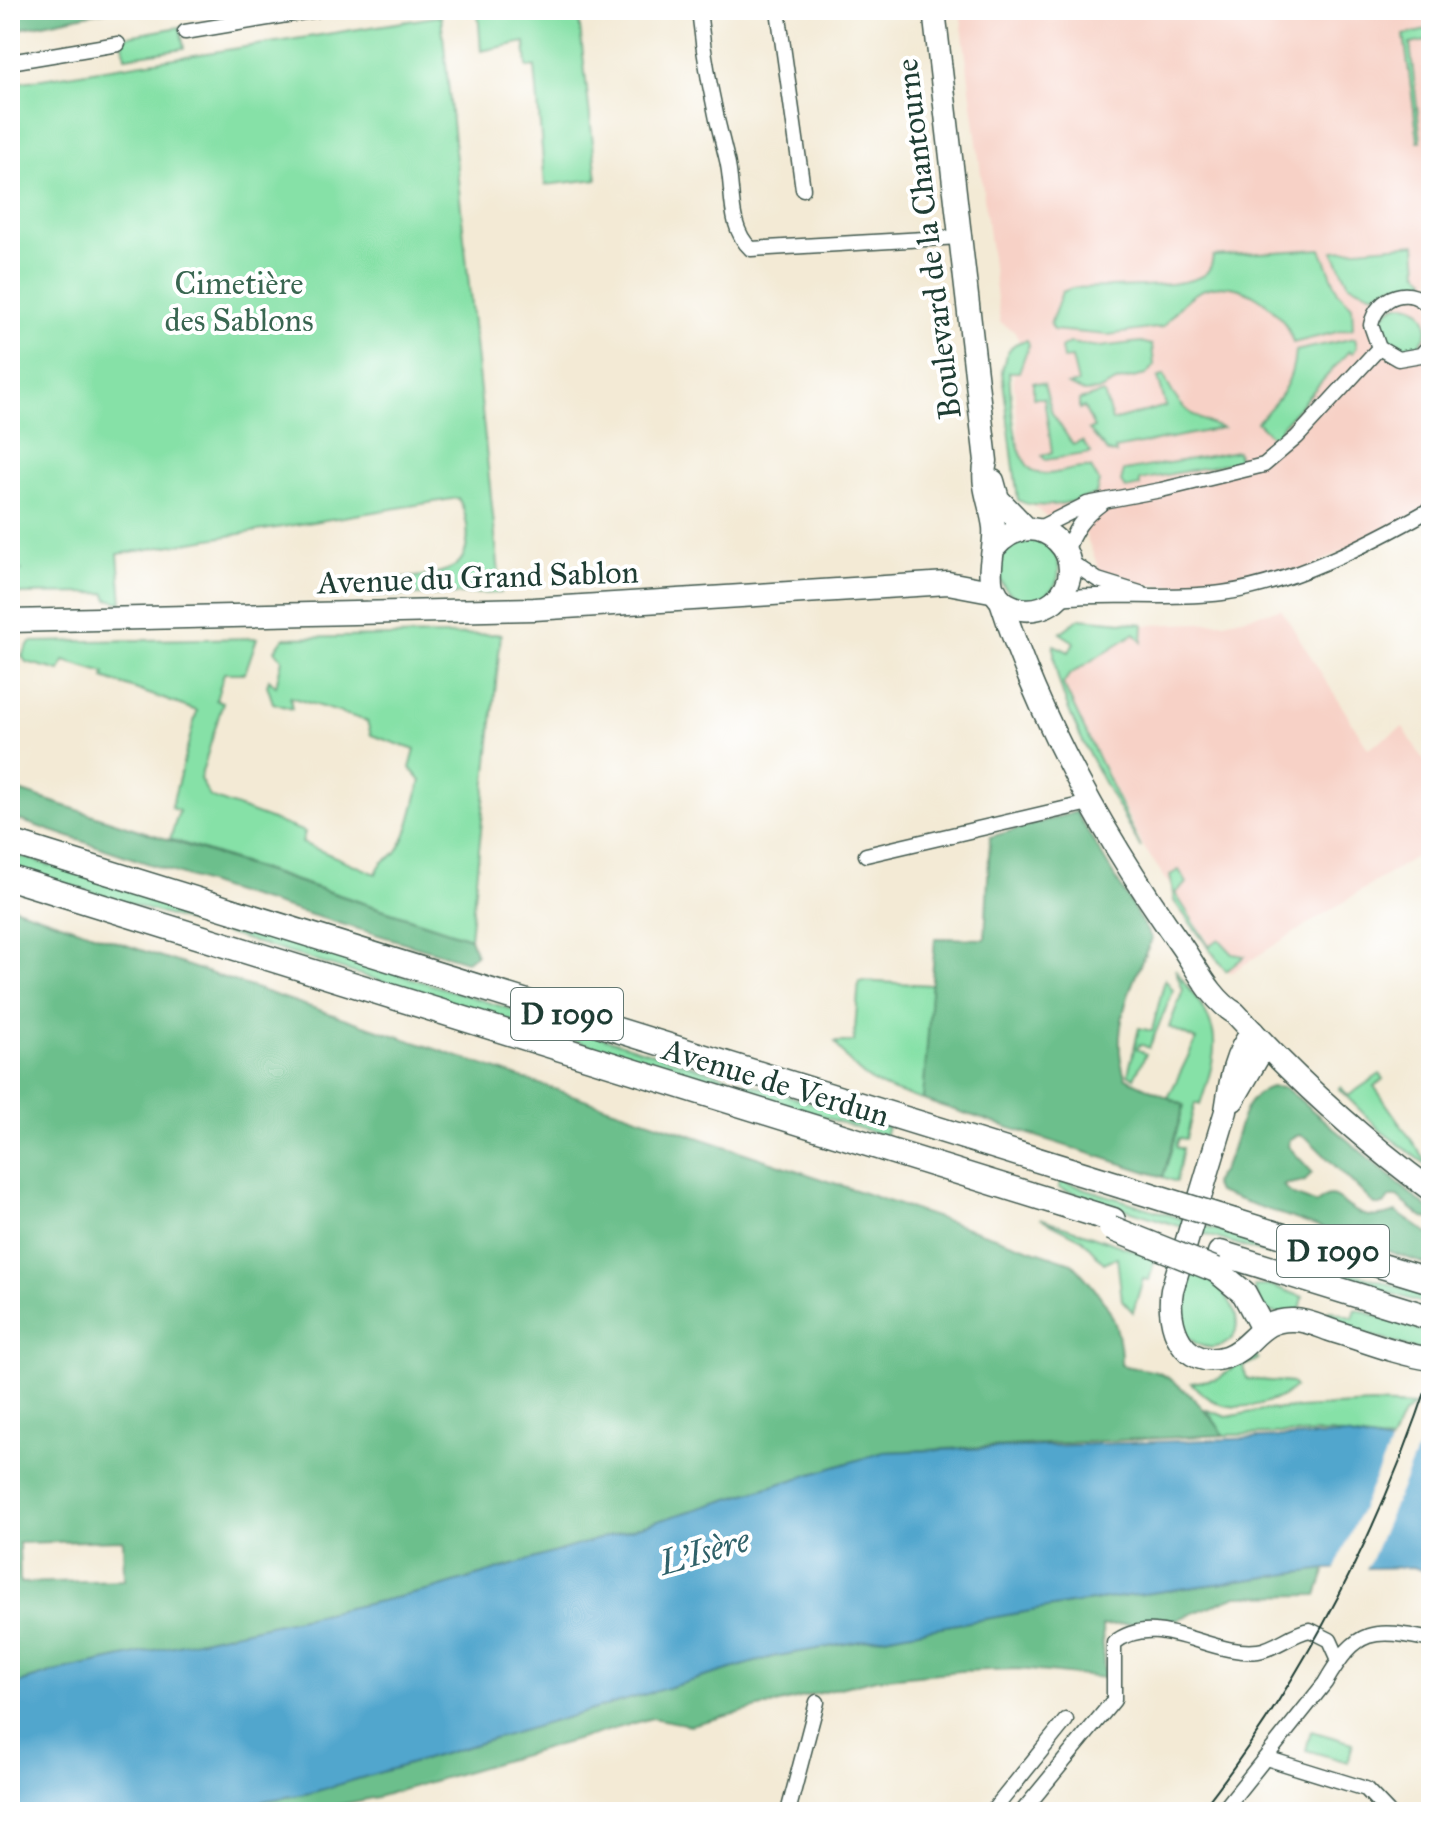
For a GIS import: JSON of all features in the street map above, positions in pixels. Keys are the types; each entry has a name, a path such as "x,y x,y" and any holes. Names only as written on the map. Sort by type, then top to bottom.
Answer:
{"main road":[{"name":"Avenue de Verdun","path":"10,842 1431,1281"},
{"name":"Avenue de Verdun","path":"10,878 961,1173 1218,1261"},
{"path":"1218,1261 1244,1293 1262,1327"},
{"name":"D 1090","path":"1218,1261 1431,1318"}],"street":[{"path":"185,32 317,10"},
{"path":"699,10 705,68 719,138 727,157 740,240 751,249 960,237"},
{"path":"778,10 803,189"},
{"name":"Boulevard de la Chantourne","path":"934,10 986,461 984,491 994,523 992,554"},
{"path":"10,62 118,44"},
{"path":"1431,310 1419,298 1406,294 1393,295 1381,302 1371,325 1379,348 1398,359 1412,359 1431,344"},
{"path":"1379,348 1297,437 1264,465 1073,508 1032,529 1003,538 992,554 990,579 1089,803 1140,889 1281,1079 1365,1154 1431,1205"},
{"name":"Boulevard de la Chantourne","path":"986,461 998,499 1032,529"},
{"path":"998,595 1018,608 1030,610 1049,605 1058,598 1067,585 1073,532 1085,516 1103,503"},
{"path":"1058,598 1218,593 1265,584 1390,533 1431,509"},
{"path":"1032,529 1058,540 1068,557 1098,580 1144,595"},
{"name":"Avenue du Grand Sablon","path":"948,583 992,554"},
{"name":"Avenue du Grand Sablon","path":"10,621 534,609 948,583 998,595"},
{"path":"1026,663 1023,625 1030,610"},
{"path":"866,855 1089,803"},
{"path":"1226,1111 1243,1085 1252,1043"},
{"path":"1252,1043 1230,1082 1226,1111 1172,1290 1170,1320 1173,1332 1185,1348 1214,1359 1235,1352 1262,1327 1297,1320 1424,1358"},
{"path":"1252,1043 1383,1154 1431,1190"},
{"path":"1243,1085 1268,1077 1281,1079"},
{"path":"1022,1812 1114,1700 1114,1643 1128,1632 1163,1632 1260,1652 1310,1630 1330,1640 1339,1660"},
{"path":"1222,1812 1356,1642 1386,1631 1431,1640"},
{"path":"788,1812 817,1702"},
{"path":"992,1812 1066,1720"},
{"path":"1266,1758 1366,1789 1388,1812"}],"shaded area":[{"path":"960,10 1431,10 1431,507 1305,570 1207,587 1127,584 1101,574 1084,531 1073,521 1049,518 1024,500 1013,377 1015,364 1024,351 1015,332 1000,322"},
{"path":"1281,609 1368,748 1403,727 1431,772 1431,847 1230,973 1143,846 1063,684 1069,675 1069,652 1084,620 1149,625 1224,622"}],"green space":[{"path":"10,10 110,10 10,31"},
{"path":"478,10 578,10 597,179 545,185 535,67 527,67 525,42 481,51"},
{"name":"Cimetière des Sablons","path":"441,16 501,593 373,596 364,583 427,575 456,565 466,549 468,538 465,516 458,498 118,554 122,603 108,599 105,593 10,594 10,573 23,570 10,572 10,84"},
{"path":"180,27 184,48 125,57 122,37"},
{"path":"1431,29 1431,40 1410,44 1421,141 1418,141 1404,35"},
{"path":"1416,244 1418,271 1426,278 1424,282 1392,285 1373,294 1349,284 1333,251"},
{"path":"1321,249 1338,292 1352,306 1353,328 1293,343 1281,319 1260,299 1233,287 1219,286 1192,296 1163,327 1108,335 1053,330 1050,325 1062,292 1072,288 1163,285 1206,273 1213,256"},
{"path":"1404,304 1421,310 1427,327 1421,344 1404,350 1387,344 1381,327 1387,310"},
{"path":"1355,338 1357,347 1353,353 1349,351 1280,428 1282,433 1274,439 1257,422 1284,390 1295,351"},
{"path":"1027,340 1029,344 1019,372 1009,372 1014,426 1022,455 1027,465 1041,474 1091,468 1099,482 1096,494 1067,503 1046,505 1026,504 1018,500 1002,372 1008,351"},
{"path":"1141,342 1152,345 1154,365 1146,375 1118,381 1098,391 1084,392 1068,385 1078,383 1072,358 1063,359 1061,348 1069,343 1100,347"},
{"path":"1164,375 1174,395 1186,409 1222,428 1115,449 1116,454 1108,452 1089,430 1094,428 1084,407 1079,409 1079,400 1104,393 1112,421 1166,406 1158,378"},
{"path":"1033,382 1044,384 1052,413 1073,445 1082,441 1091,453 1045,460 1042,456 1052,452 1044,398 1033,398"},
{"path":"1237,451 1239,461 1140,480 1140,486 1126,489 1121,482 1124,471"},
{"path":"1029,540 1050,549 1059,570 1050,591 1029,600 1008,591 999,570 1008,549"},
{"path":"1080,618 1143,624 1142,642 1135,633 1069,675 1063,684 1141,848 1086,748 1055,666 1054,645 1069,652 1074,642 1060,633"},
{"path":"501,634 470,938 170,839 179,811 171,808 197,711 104,678 105,673 64,661 60,671 26,662 22,656 30,642 257,638 245,673 224,673 216,700 223,702 200,779 210,797 305,832 302,843 376,874 381,864 397,851 408,827 421,781 410,768 415,750 371,735 367,721 290,697 292,709 273,703 267,685 269,679 276,686 282,659 275,650 284,638"},
{"path":"10,788 470,938 476,955 466,961 224,889 10,817"},
{"path":"1076,812 1152,939 1130,990 1120,1044 1126,1078 1184,1105 1163,1177 923,1100 935,938 985,939 990,837"},
{"path":"10,853 888,1127 885,1136 10,867"},
{"path":"1179,870 1187,883 1175,893 1209,946 1219,939 1233,954 1245,956 1226,971 1174,901 1170,875"},
{"path":"10,906 1072,1263 1108,1308 1118,1334 1121,1365 1155,1371 1177,1384 1224,1435 884,1452 431,1590 54,1672 10,1686","holes":["123,1540 124,1580 20,1583 19,1543"]},
{"path":"1175,969 1209,1019 1214,1046 1200,1105 1195,1103 1186,1139 1179,1138 1176,1147 1183,1149 1176,1182 1163,1177 1184,1105 1168,1098 1196,1040 1169,1027 1183,990"},
{"path":"1165,979 1173,990 1149,1048 1140,1044 1137,1049 1146,1054 1134,1078 1128,1074 1139,1028 1152,1031"},
{"path":"859,981 932,985 923,1100 894,1091 862,1075 835,1042 854,1042"},
{"path":"1380,1074 1384,1079 1374,1086 1426,1161 1431,1159 1431,1168 1381,1131 1339,1089 1341,1087 1348,1096"},
{"path":"1271,1087 1285,1088 1299,1099 1431,1211 1431,1219 1423,1218 1397,1197 1390,1197 1384,1205 1375,1205 1307,1138 1299,1135 1290,1139 1288,1146 1312,1172 1305,1181 1283,1185 1286,1190 1315,1204 1332,1197 1369,1216 1396,1212 1431,1236 1431,1266 1217,1192 1213,1183 1232,1151 1246,1108 1260,1092"},
{"path":"1061,1181 1431,1297 1431,1306 1059,1188"},
{"path":"1040,1218 1155,1258 1149,1280 1143,1279 1133,1312 1122,1300 1117,1257 1104,1263 1082,1239"},
{"path":"1185,1266 1215,1283 1236,1316 1236,1330 1230,1340 1221,1346 1197,1344 1187,1336 1180,1322 1179,1301"},
{"path":"1254,1286 1273,1286 1303,1297 1299,1314 1274,1313 1264,1308"},
{"path":"1356,1309 1431,1334 1431,1354 1326,1322 1329,1310 1353,1318"},
{"path":"1253,1350 1258,1359 1243,1367 1247,1379 1292,1383 1295,1387 1273,1400 1237,1407 1213,1401 1191,1383 1220,1378"},
{"path":"1371,1404 1414,1406 1403,1415 1391,1442 1331,1433 1224,1435 1207,1410 1227,1417 1262,1410"},
{"path":"1326,1569 1317,1595 1237,1596 1175,1620 1102,1626 1104,1678 1019,1669 876,1679 690,1725 652,1718 377,1797 305,1812 197,1812 310,1793 772,1657 1070,1604"},
{"path":"1311,1731 1353,1743 1348,1762 1306,1750"}],"water":[{"name":"L'Isère","path":"1344,1435 1431,1452 1431,1574 1413,1567 1326,1569 1070,1604 772,1657 310,1793 197,1812 10,1812 10,1686 54,1672 431,1590 884,1452"}],"pier":[{"path":"1392,1440 1419,1445 1371,1560 1364,1573 1333,1573"}],"tram line":[{"path":"1200,1812 1272,1711 1334,1604 1387,1491 1431,1375"}]}
